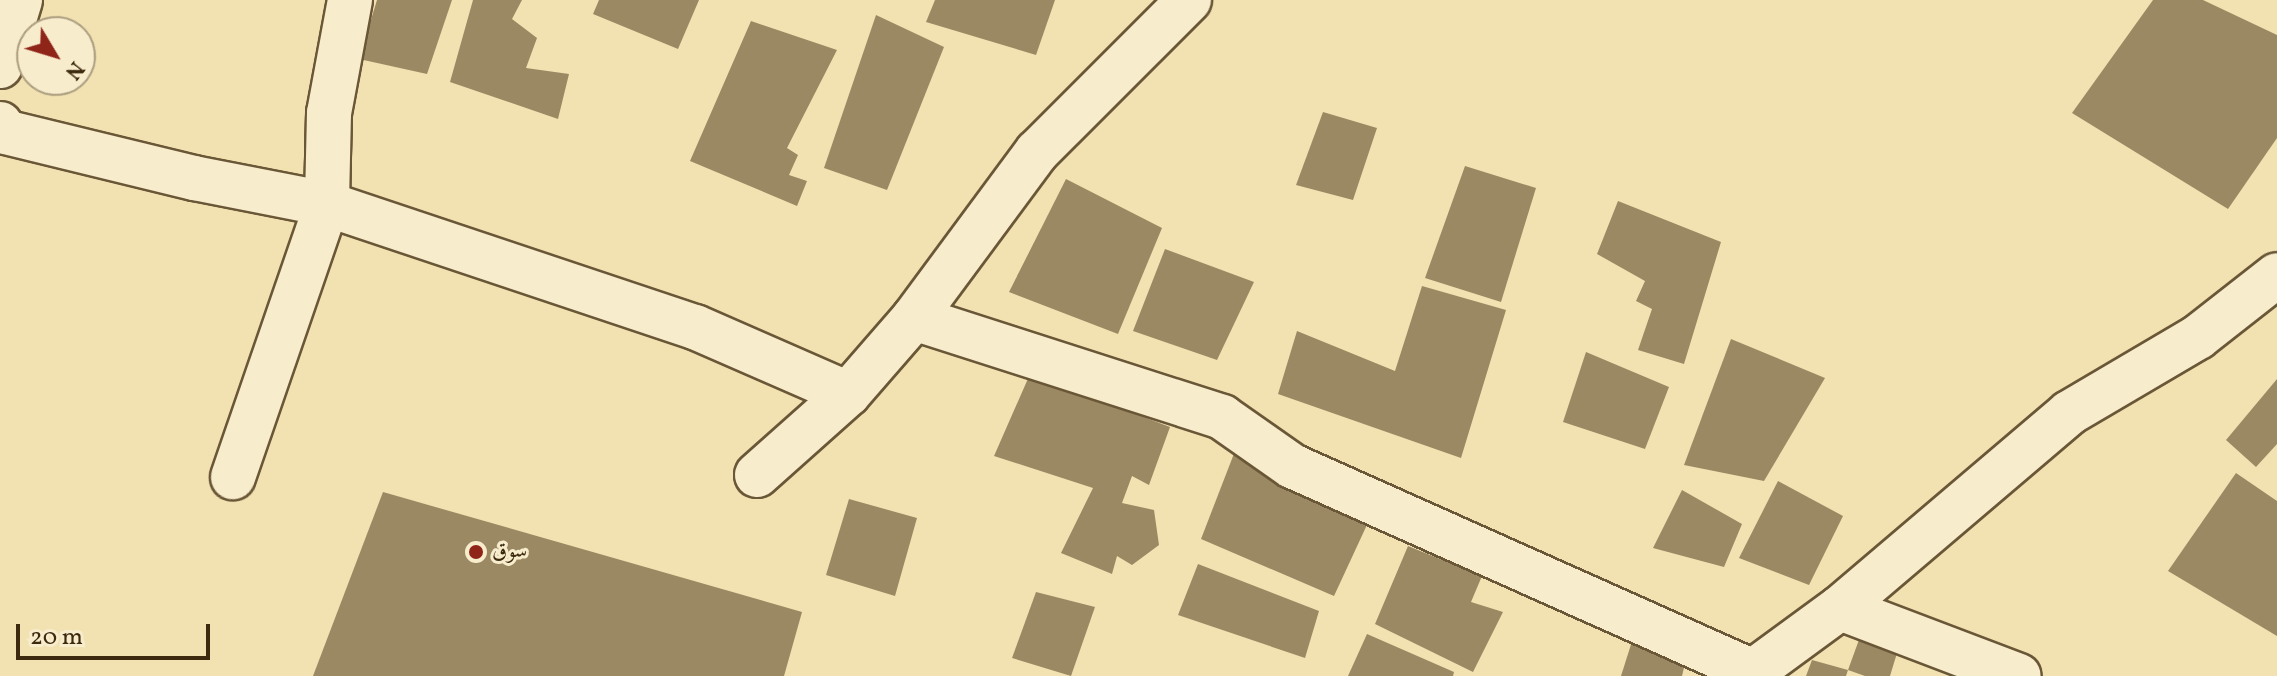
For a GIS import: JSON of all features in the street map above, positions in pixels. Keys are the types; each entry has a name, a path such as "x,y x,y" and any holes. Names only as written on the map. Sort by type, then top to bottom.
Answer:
{"street":[{"path":"0,66 20,0"},
{"path":"233,477 327,204 329,113 350,0"},
{"path":"757,475 848,394 914,318 1037,152 1189,0"},
{"path":"0,124 5,132 19,136 194,178 327,204 695,327 848,394"},
{"path":"914,318 1222,417 1292,466 1749,674 1840,608 2069,413 2198,337 2277,275"},
{"path":"1840,608 2019,676"}],"building":[{"path":"377,0 452,0 427,74 359,59"},
{"path":"473,0 522,0 512,19 537,38 526,68 569,74 558,119 450,82"},
{"path":"599,0 699,0 678,49 593,14"},
{"path":"935,0 1055,0 1036,55 926,22"},
{"path":"2153,0 2203,0 2277,35 2277,138 2228,209 2072,113"},
{"path":"876,15 944,47 887,190 824,168"},
{"path":"751,21 837,50 787,148 798,155 789,175 807,181 797,206 690,161"},
{"path":"1323,112 1377,128 1353,200 1296,185"},
{"path":"1465,166 1536,188 1501,302 1425,278"},
{"path":"1066,179 1162,228 1118,334 1009,292"},
{"path":"1618,201 1721,242 1684,364 1638,350 1652,309 1636,301 1645,281 1597,254"},
{"path":"1165,249 1254,282 1217,360 1133,331"},
{"path":"1422,286 1506,310 1461,458 1278,394 1297,331 1395,371"},
{"path":"1731,339 1825,378 1764,481 1684,465"},
{"path":"1586,352 1669,387 1645,449 1563,422"},
{"path":"1030,374 1170,427 1149,485 1132,476 1122,503 1154,510 1159,545 1132,565 1117,556 1112,574 1061,553 1093,488 994,456"},
{"path":"2277,379 2277,444 2256,467 2226,440"},
{"path":"1235,451 1372,514 1334,596 1201,539"},
{"path":"2236,473 2277,501 2277,636 2168,571"},
{"path":"1778,481 1843,516 1809,585 1739,558"},
{"path":"1682,490 1742,524 1724,567 1653,548"},
{"name":"سوق","path":"383,492 802,612 784,676 313,676"},
{"path":"849,499 917,518 895,596 826,575"},
{"path":"1408,546 1482,576 1471,602 1503,612 1473,672 1375,624"},
{"path":"1198,564 1319,611 1305,658 1178,615"},
{"path":"1036,592 1095,607 1071,676 1012,658"},
{"path":"1367,634 1454,672 1453,676 1348,676"},
{"path":"1634,635 1688,651 1682,676 1621,676"},
{"path":"1860,637 1897,653 1890,676 1865,676 1848,670"},
{"path":"1812,660 1848,670 1846,676 1806,676"}],"place":[{"name":"سوق","path":"476,552"}]}
